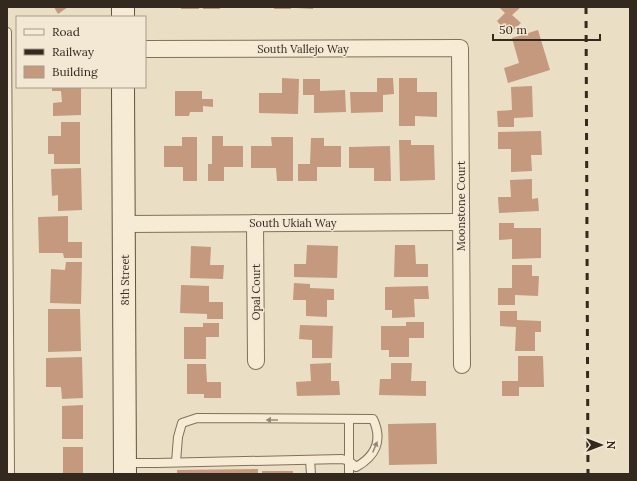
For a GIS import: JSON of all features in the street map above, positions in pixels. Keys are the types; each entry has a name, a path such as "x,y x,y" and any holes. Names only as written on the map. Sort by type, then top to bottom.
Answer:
{"street":[{"name":"South Vallejo Way","path":"146,49 460,48"},
{"name":"Moonstone Court","path":"460,48 462,364"},
{"name":"8th Street","path":"123,88 125,224 125,468"},
{"name":"South Ukiah Way","path":"125,224 461,222"},
{"name":"Opal Court","path":"255,223 256,361"}],"lane":[{"path":"7,32 10,474"},
{"path":"125,468 176,462 310,460 349,461 356,467 368,461 378,444 376,426 373,419 197,418 182,423 178,437 176,462"},
{"path":"349,474 350,420"},
{"path":"310,460 311,474"}],"building":[{"path":"54,7 68,7 58,14"},
{"path":"181,7 199,7 199,9 181,9"},
{"path":"203,7 220,7 220,9 203,9"},
{"path":"274,7 291,7 291,9 274,9"},
{"path":"313,7 313,9 296,8"},
{"path":"499,7 521,7 512,15 521,23 508,35 497,21 505,13"},
{"path":"538,30 550,70 508,83 504,68 519,63 512,38"},
{"path":"282,78 299,79 298,114 259,113 259,93 282,93"},
{"path":"377,78 393,78 394,94 383,95 383,112 351,113 350,92 377,92"},
{"path":"399,78 417,78 417,92 437,92 437,117 415,116 415,126 399,126"},
{"path":"303,79 320,79 320,91 345,90 346,112 314,113 314,95 303,95"},
{"path":"532,86 533,117 514,118 514,127 498,127 497,111 512,110 511,87"},
{"path":"52,88 81,88 81,115 53,116 53,103 62,102 61,91 52,91"},
{"path":"175,91 202,91 202,99 213,99 213,107 203,106 203,112 190,112 189,116 175,116"},
{"path":"61,122 80,122 80,164 54,164 54,154 48,154 48,136 61,136"},
{"path":"541,131 542,155 531,155 532,171 511,172 511,149 498,149 498,132"},
{"path":"212,136 223,136 223,146 243,146 243,167 224,167 224,181 208,181 208,164 212,164"},
{"path":"182,137 197,137 197,181 183,181 183,167 164,167 164,146 182,146"},
{"path":"271,137 293,137 293,181 277,181 276,168 251,168 251,146 272,146"},
{"path":"311,138 324,138 324,146 341,146 341,167 317,167 317,181 298,181 298,164 310,164"},
{"path":"399,140 411,140 411,145 434,145 435,180 400,181"},
{"path":"390,146 391,181 374,181 374,168 349,168 349,147"},
{"path":"81,168 82,210 58,211 58,195 52,196 51,169"},
{"path":"532,179 532,199 538,198 539,211 499,213 498,197 511,197 510,180"},
{"path":"68,216 68,242 82,242 82,258 64,258 63,253 39,253 38,217"},
{"path":"499,223 514,223 514,228 541,228 541,258 512,259 512,239 499,240"},
{"path":"307,245 338,246 337,278 294,277 294,264 306,264"},
{"path":"395,245 415,245 416,264 428,264 428,277 394,277"},
{"path":"191,246 211,247 210,265 224,265 223,279 190,278"},
{"path":"66,262 82,262 81,304 50,303 51,269 65,270"},
{"path":"512,265 532,265 532,276 539,276 538,296 515,295 515,305 498,305 498,288 512,288"},
{"path":"294,283 310,284 310,288 334,289 334,300 327,300 327,317 306,316 306,300 293,300"},
{"path":"181,285 209,286 209,302 223,302 223,319 207,319 207,314 180,313"},
{"path":"428,286 429,299 414,299 415,317 392,318 392,310 385,310 385,287"},
{"path":"48,309 80,309 81,351 48,352"},
{"path":"500,311 517,311 517,320 541,321 541,332 535,332 535,351 515,351 516,327 500,326"},
{"path":"406,322 424,322 424,338 409,338 409,357 389,357 389,350 381,350 381,326 406,326"},
{"path":"203,323 219,323 219,337 206,337 206,359 184,359 184,327 203,327"},
{"path":"300,325 333,326 332,358 312,358 312,340 299,339"},
{"path":"518,356 543,356 544,387 519,387 519,396 502,396 502,381 518,381"},
{"path":"82,357 83,398 62,399 61,387 46,387 46,358"},
{"path":"331,363 331,381 339,381 340,395 297,396 296,382 311,381 310,364"},
{"path":"391,363 412,363 411,381 426,381 426,396 379,395 380,379 391,379"},
{"path":"187,364 206,364 207,382 221,382 221,398 204,398 204,394 187,394"},
{"path":"83,405 83,439 62,439 62,406"},
{"path":"436,423 437,464 389,465 388,424"},
{"path":"63,447 83,447 83,474 63,474"},
{"path":"258,469 258,474 177,474 177,470"},
{"path":"262,471 293,471 293,474 262,474"}],"railway":[{"path":"586,7 588,474"}]}
